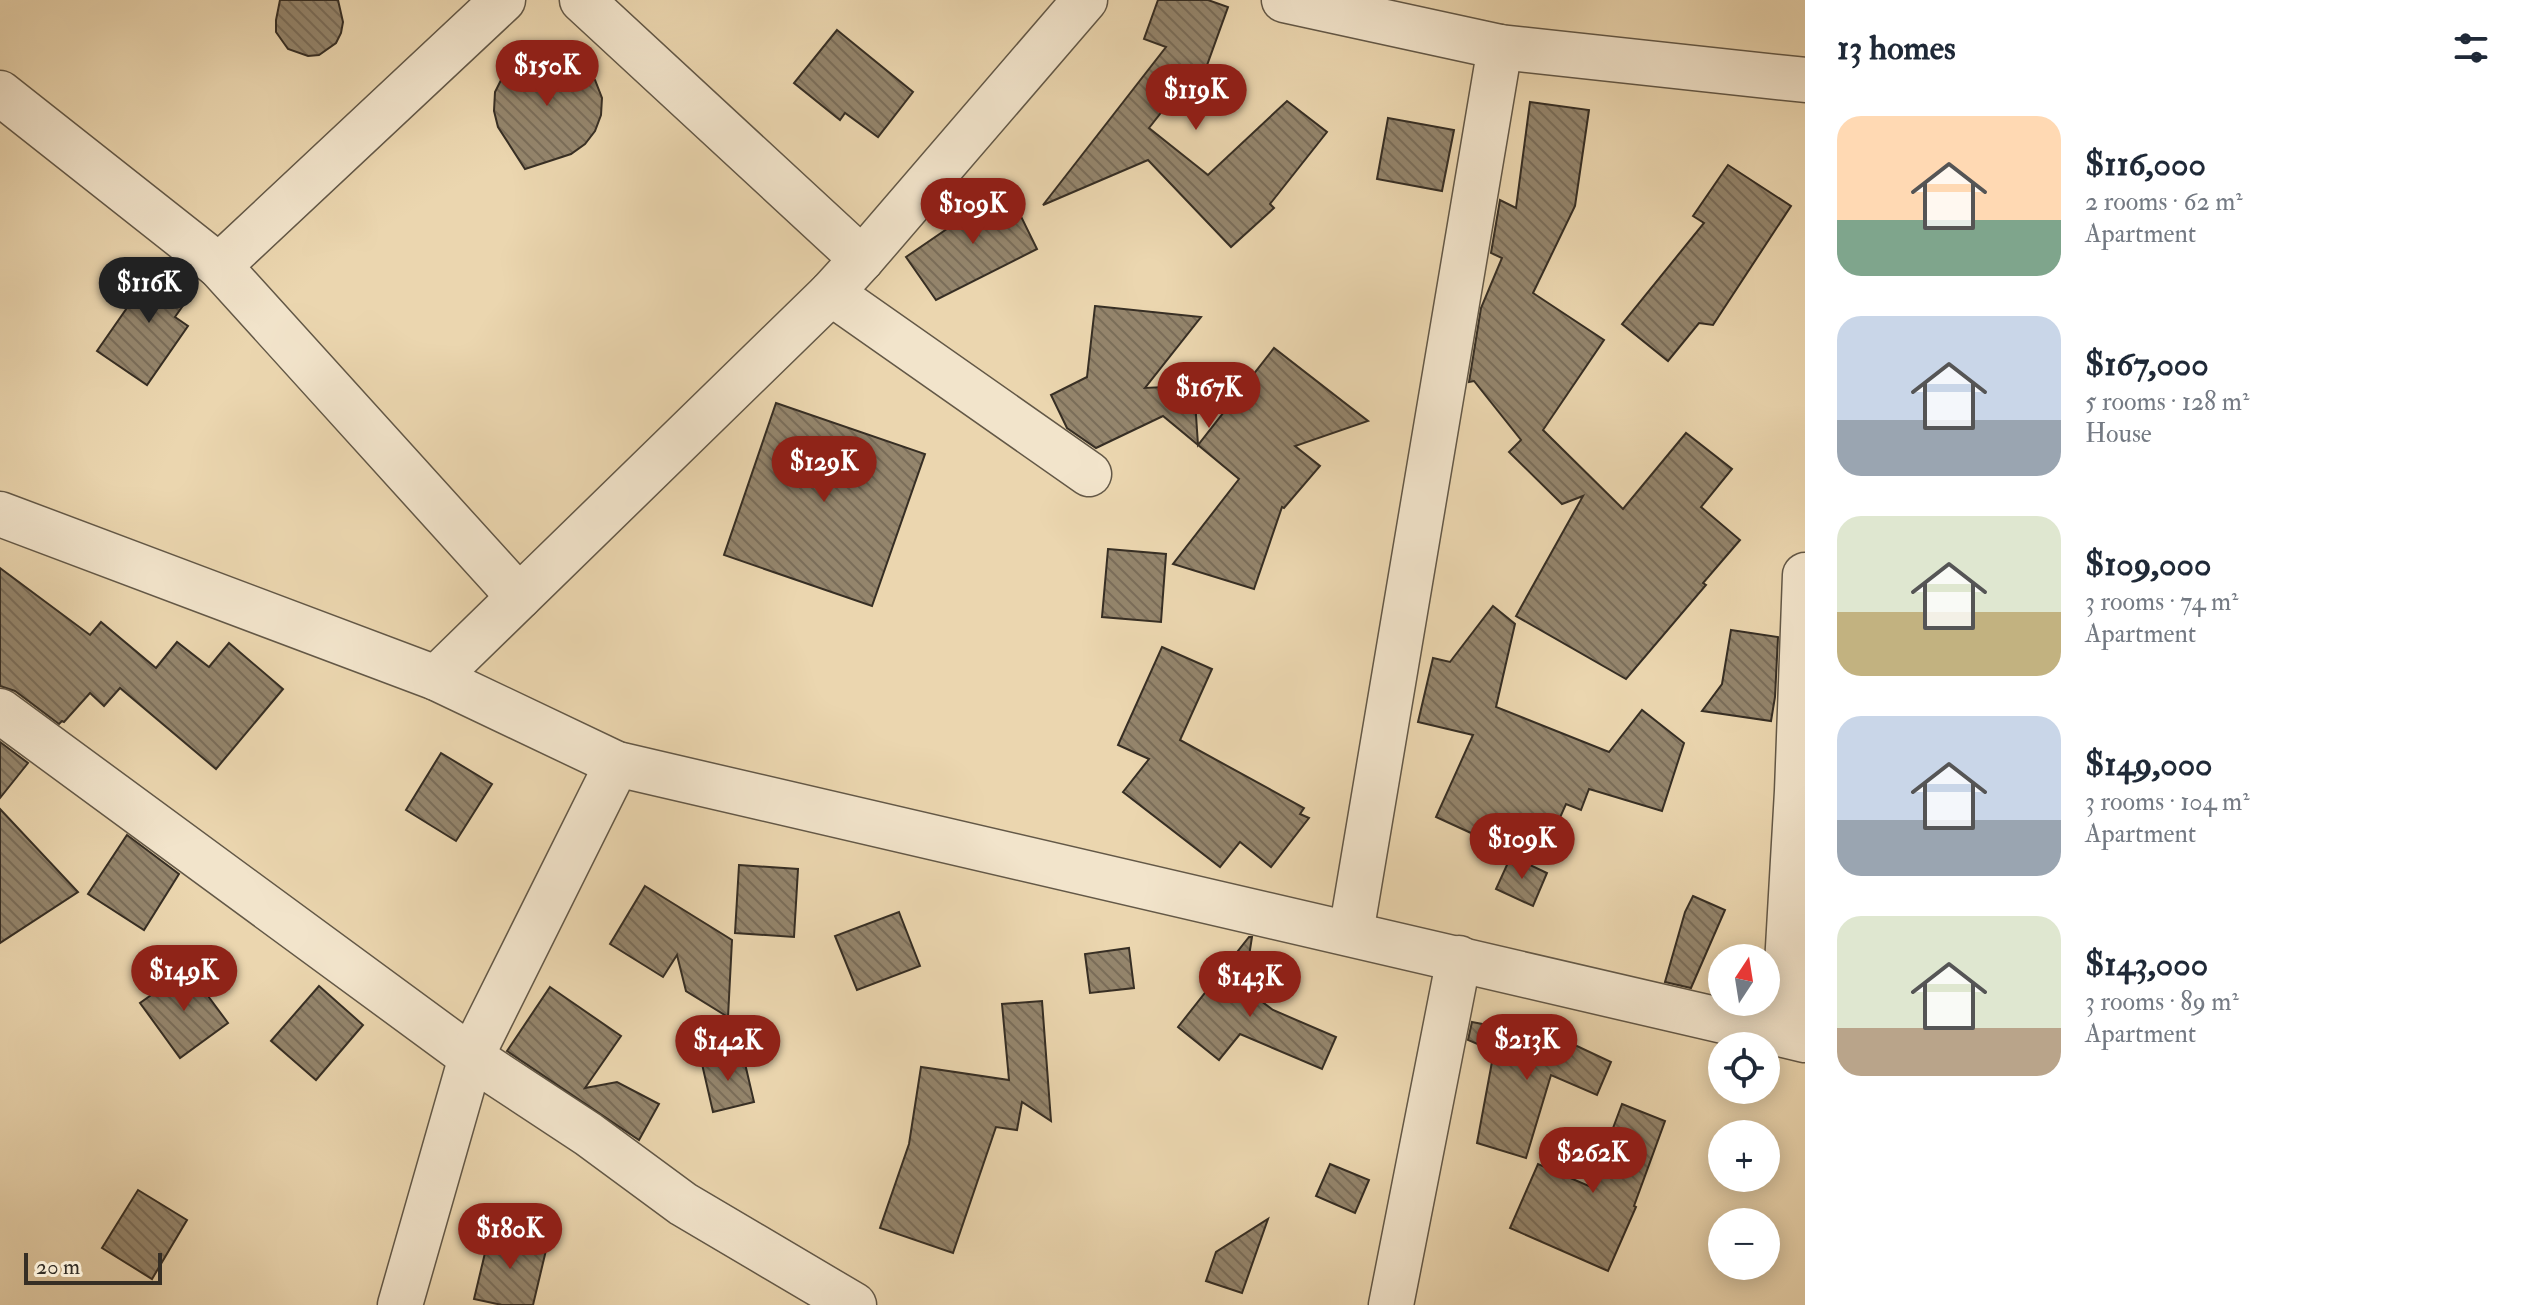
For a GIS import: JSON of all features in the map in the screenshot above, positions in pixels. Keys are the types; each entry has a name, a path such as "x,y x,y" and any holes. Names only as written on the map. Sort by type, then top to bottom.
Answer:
{"street":[{"path":"219,266 503,0"},
{"path":"582,0 862,259"},
{"path":"436,678 831,293 1085,0"},
{"path":"1284,0 1500,47 1805,80"},
{"path":"1351,933 1500,47"},
{"path":"0,93 219,266 519,597"},
{"path":"831,293 1089,474"},
{"path":"0,514 436,678 617,764 1794,1037 1797,791 1805,575"},
{"path":"0,711 471,1057 588,1134 683,1204 854,1305"},
{"path":"400,1305 471,1057 617,764"},
{"path":"1391,1305 1459,958"}],"building":[{"path":"280,0 338,0 343,22 336,43 319,55 308,56 288,49 276,32"},
{"path":"1158,0 1208,0 1228,7 1202,79 1193,72 1149,128 1208,175 1287,101 1327,132 1270,204 1274,208 1231,247 1148,160 1043,205 1166,47 1144,39"},
{"path":"837,30 913,92 878,137 845,113 840,120 794,83"},
{"path":"550,52 568,56 584,66 595,80 602,98 601,115 595,131 585,144 571,154 525,169 498,127 494,111 495,92 503,76 516,62 533,54"},
{"path":"1530,102 1589,110 1575,206 1533,293 1604,340 1543,430 1623,509 1686,433 1732,469 1701,507 1740,540 1626,679 1516,616 1583,496 1562,504 1509,452 1521,440 1474,381 1469,382 1481,308 1502,258 1491,253 1500,200 1516,208"},
{"path":"1388,118 1454,130 1442,191 1377,179"},
{"path":"1728,165 1791,206 1713,325 1699,323 1668,361 1622,324 1704,223 1693,216"},
{"path":"1007,188 1037,249 936,300 906,257 957,222 953,215"},
{"path":"159,262 196,287 175,317 188,326 147,385 97,351"},
{"path":"1095,306 1201,317 1145,388 1228,384 1195,400 1198,445 1274,348 1368,421 1295,446 1320,466 1282,507 1254,589 1173,564 1239,479 1163,416 1096,448 1067,428 1051,395 1087,377"},
{"path":"776,403 925,454 872,606 724,555"},
{"path":"1108,549 1166,554 1161,622 1102,617"},
{"path":"0,568 90,635 101,622 156,668 177,642 209,667 229,643 283,689 216,769 120,688 104,706 90,693 59,724 15,691 0,686"},
{"path":"1493,606 1515,624 1496,707 1609,752 1642,710 1684,743 1662,811 1589,789 1581,810 1566,804 1542,858 1471,835 1436,817 1473,735 1418,722 1433,658 1450,662"},
{"path":"1731,630 1778,637 1771,721 1702,711 1722,684"},
{"path":"1162,647 1212,669 1180,740 1304,808 1300,814 1309,818 1271,867 1240,842 1220,867 1123,792 1149,759 1118,745"},
{"path":"0,742 28,763 0,798"},
{"path":"441,753 492,784 456,841 406,810"},
{"path":"0,809 78,892 0,943"},
{"path":"127,835 179,874 144,930 88,894"},
{"path":"1511,856 1547,873 1533,906 1496,889"},
{"path":"739,865 798,869 794,937 735,933"},
{"path":"645,886 732,940 728,1017 686,991 677,955 663,977 610,944"},
{"path":"1693,896 1725,910 1691,988 1665,982 1685,912"},
{"path":"899,912 920,966 857,990 835,936"},
{"path":"1252,937 1244,988 1273,1010 1336,1037 1322,1069 1240,1034 1219,1060 1178,1027"},
{"path":"1129,948 1134,988 1090,993 1085,954"},
{"path":"188,969 228,1023 180,1058 140,1003"},
{"path":"319,986 363,1025 316,1080 271,1041"},
{"path":"550,987 621,1036 585,1088 617,1082 659,1104 639,1140 507,1051"},
{"path":"1042,1001 1051,1121 1022,1102 1017,1130 996,1127 953,1253 880,1228 909,1144 921,1067 1009,1080 1002,1004"},
{"path":"1472,1022 1562,1039 1611,1062 1597,1095 1551,1075 1526,1158 1477,1143 1494,1051 1468,1040"},
{"path":"743,1055 754,1102 713,1112 702,1064"},
{"path":"1622,1104 1665,1121 1636,1207 1608,1271 1510,1228 1538,1164 1591,1187"},
{"path":"1330,1164 1369,1180 1355,1213 1316,1196"},
{"path":"138,1190 187,1220 152,1279 102,1248"},
{"path":"1268,1219 1242,1293 1206,1281 1216,1252"},
{"path":"490,1232 547,1246 533,1305 502,1305 474,1299"}]}
